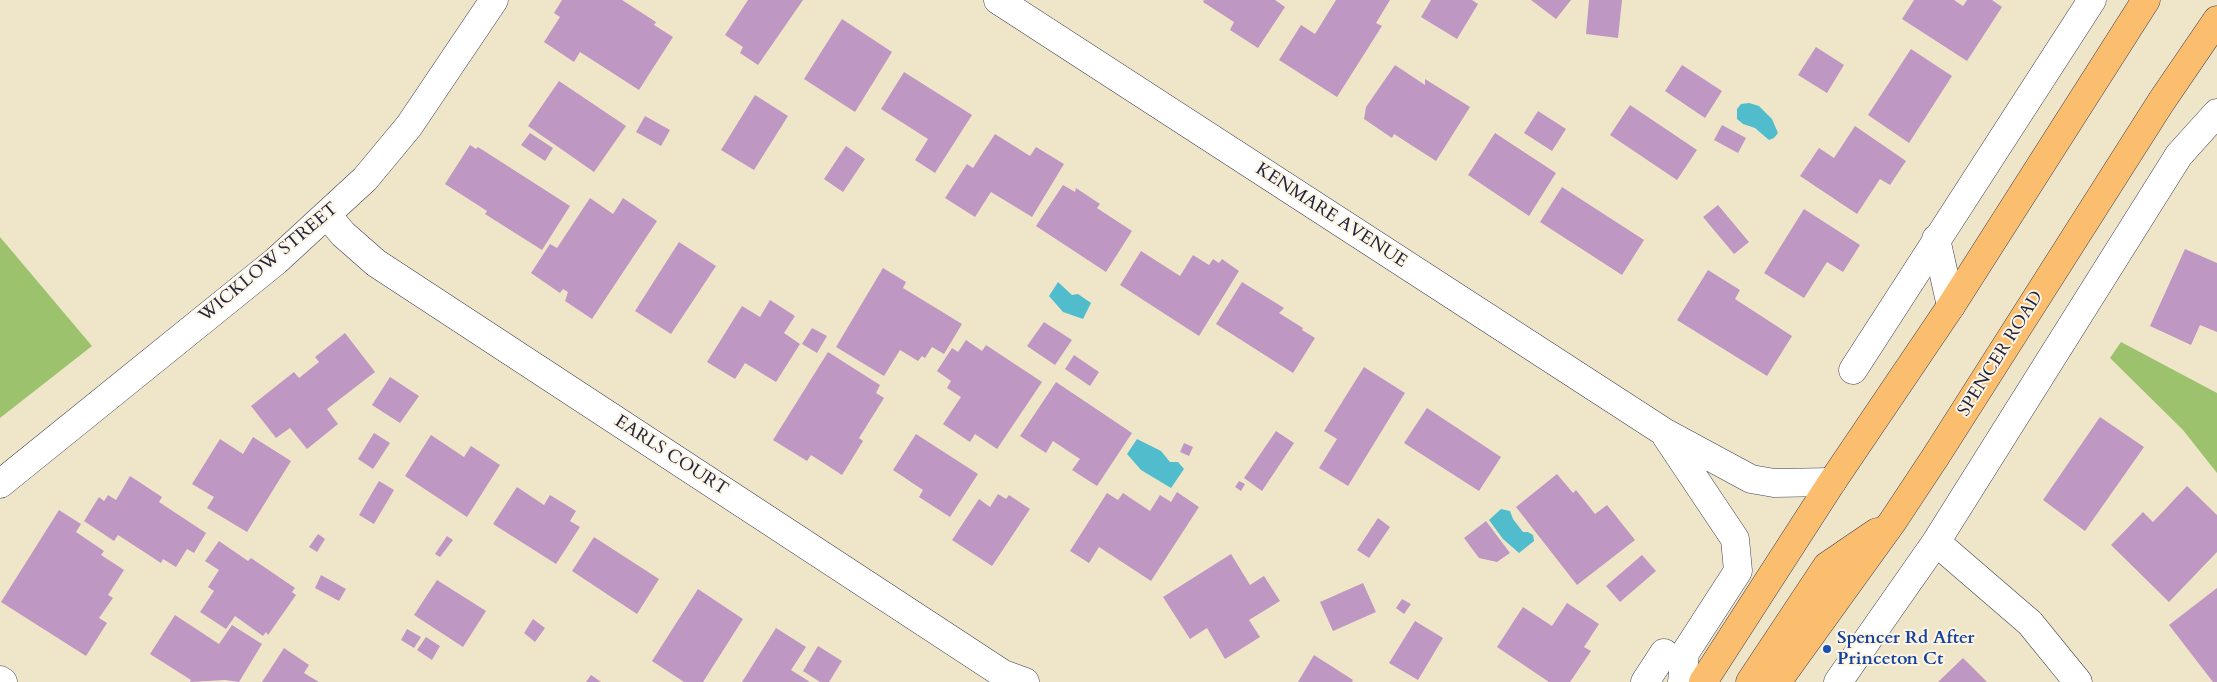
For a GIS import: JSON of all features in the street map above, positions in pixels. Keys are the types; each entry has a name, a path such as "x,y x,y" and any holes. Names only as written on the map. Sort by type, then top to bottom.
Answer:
{"main road":[{"path":"1703,682 1832,482 1951,306 2146,0"},
{"name":"SPENCER ROAD","path":"1778,682 1893,521 2161,102 2217,20"},
{"path":"1750,682 1827,566 1893,521"}],"street":[{"name":"WICKLOW STREET","path":"0,484 276,261 365,179 409,126 494,0"},
{"name":"KENMARE AVENUE","path":"998,0 1664,432 1751,479 1774,483 1832,482"},
{"path":"1853,370 2092,0"},
{"path":"1838,682 1936,542 2179,155 2217,112"},
{"name":"EARLS COURT","path":"327,215 343,234 384,268 1003,674 1024,682"},
{"path":"1936,239 1951,306"},
{"name":"KENMARE AVENUE","path":"1664,432 1735,539 1738,572 1685,653 1682,682"},
{"path":"1936,542 2030,623 2078,682"},
{"path":"1645,682 1664,652"}],"green space":[{"path":"0,237 92,346 0,418"},
{"path":"2121,342 2217,393 2217,473 2183,430 2110,358"}],"water":[{"path":"1749,103 1759,106 1772,119 1778,133 1774,138 1769,140 1755,128 1743,124 1737,119 1737,109 1741,104"},
{"path":"1058,282 1072,295 1078,294 1091,303 1083,319 1063,312 1049,296"},
{"path":"1137,439 1161,451 1170,462 1178,462 1184,469 1171,488 1141,470 1127,454"},
{"path":"1501,509 1510,511 1513,519 1523,532 1533,535 1534,541 1519,553 1503,539 1489,520"}],"building":[{"path":"562,0 622,0 656,22 654,25 673,37 639,90 580,52 574,62 544,42 560,17 554,13"},
{"path":"748,0 803,0 758,65 740,53 743,47 725,35"},
{"path":"1204,0 1275,0 1285,7 1258,48 1230,30 1234,22 1203,2"},
{"path":"1336,0 1390,0 1376,23 1382,26 1337,97 1279,60 1301,25 1315,34"},
{"path":"1431,0 1472,0 1478,4 1457,39 1421,17"},
{"path":"1531,0 1571,0 1556,19"},
{"path":"1589,0 1622,0 1618,38 1586,34"},
{"path":"1914,0 1954,0 1963,6 1967,0 1992,0 2002,7 1967,61 1902,19"},
{"path":"842,19 892,52 855,112 804,79"},
{"path":"1816,47 1844,65 1827,93 1798,75"},
{"path":"1911,49 1952,76 1909,143 1868,115"},
{"path":"1395,65 1425,85 1425,79 1470,107 1436,161 1394,134 1392,138 1364,119 1366,107"},
{"path":"1682,65 1722,91 1705,118 1665,91"},
{"path":"904,72 972,115 935,173 915,160 928,139 881,109"},
{"path":"559,81 626,126 594,172 528,126"},
{"path":"755,95 788,116 754,170 721,150"},
{"path":"1630,105 1697,150 1677,180 1610,135"},
{"path":"1538,111 1566,129 1552,151 1524,133"},
{"path":"645,116 670,130 661,146 636,132"},
{"path":"1722,125 1746,138 1738,153 1714,140"},
{"path":"1855,126 1906,161 1890,185 1880,179 1857,214 1800,176 1819,148 1834,158"},
{"path":"530,133 553,148 545,161 521,145"},
{"path":"1495,133 1556,173 1529,216 1468,175"},
{"path":"995,134 1030,156 1036,147 1064,164 1032,217 991,192 975,217 945,198 967,164 973,168"},
{"path":"470,145 476,149 478,147 570,206 542,250 485,214 487,211 445,184"},
{"path":"846,146 865,159 843,192 824,179"},
{"path":"1063,185 1075,192 1076,188 1100,204 1097,208 1132,231 1106,272 1036,226"},
{"path":"1562,187 1644,240 1622,275 1540,222"},
{"path":"590,198 613,214 623,198 657,221 592,319 565,301 568,292 563,289 560,293 531,273 550,244 557,248"},
{"path":"1718,205 1749,242 1734,254 1703,217"},
{"path":"1804,209 1860,245 1843,272 1827,262 1804,298 1764,273"},
{"path":"679,242 716,266 671,334 635,311"},
{"path":"2185,249 2217,263 2217,332 2200,325 2191,345 2150,326"},
{"path":"1141,251 1180,276 1193,255 1209,265 1213,259 1219,263 1222,259 1239,271 1199,336 1120,285"},
{"path":"883,268 906,282 903,288 962,324 944,354 932,347 925,358 922,356 918,361 900,350 884,376 836,347"},
{"path":"1708,270 1740,290 1735,299 1792,336 1767,376 1677,320"},
{"path":"1242,282 1284,308 1279,313 1315,338 1293,373 1216,324"},
{"path":"770,300 795,316 784,333 800,344 776,382 745,363 735,379 707,362 742,306 760,317"},
{"path":"1044,322 1072,340 1055,365 1027,346"},
{"path":"812,328 827,336 817,353 802,344"},
{"path":"345,333 375,372 327,409 338,424 307,449 290,428 276,438 251,406 294,372 299,378 319,362 315,357"},
{"path":"966,340 982,351 986,345 1042,382 997,449 975,434 970,442 943,424 961,397 947,388 951,381 937,371 952,348 958,352"},
{"path":"828,352 880,385 876,393 884,398 859,438 863,441 842,475 811,455 807,461 773,440"},
{"path":"1074,355 1099,372 1090,386 1065,369"},
{"path":"1364,367 1405,393 1348,486 1319,468 1337,439 1324,431"},
{"path":"390,377 419,396 400,423 372,405"},
{"path":"1056,382 1132,433 1097,486 1072,470 1080,459 1053,441 1046,453 1020,436"},
{"path":"1427,408 1501,457 1479,491 1404,443"},
{"path":"2100,417 2144,447 2085,531 2043,500"},
{"path":"1276,431 1294,443 1262,491 1244,478"},
{"path":"374,433 390,443 373,469 358,459"},
{"path":"916,434 978,474 950,517 919,497 923,490 893,470"},
{"path":"431,435 464,457 471,446 500,465 467,517 405,476"},
{"path":"253,437 291,461 247,532 207,508 214,497 192,484 220,439 243,454"},
{"path":"1184,443 1193,447 1189,456 1180,452"},
{"path":"1557,474 1573,493 1576,490 1595,514 1607,505 1635,540 1577,585 1516,507"},
{"path":"130,476 162,497 159,502 206,533 194,553 187,549 176,567 163,559 161,563 118,535 114,541 84,521 99,497 104,501 108,495 116,500"},
{"path":"379,481 394,490 374,524 359,515"},
{"path":"1239,481 1245,484 1241,491 1235,487"},
{"path":"2187,486 2217,515 2217,552 2169,602 2111,545 2143,512 2153,522"},
{"path":"517,487 544,505 550,495 576,511 570,521 580,527 556,564 493,524"},
{"path":"1177,492 1199,507 1151,581 1099,547 1089,563 1070,551 1107,493 1118,500 1123,493 1150,511 1160,495 1171,502"},
{"path":"998,494 1006,499 1009,495 1030,509 992,566 952,540 979,499 990,507"},
{"path":"59,510 81,524 76,532 104,551 101,555 124,570 108,595 113,598 99,618 107,623 86,656 1,602"},
{"path":"1378,518 1390,527 1369,558 1357,550"},
{"path":"1486,521 1510,553 1497,562 1479,558 1464,538"},
{"path":"318,534 325,539 317,552 309,547"},
{"path":"447,536 453,540 440,557 435,554"},
{"path":"594,537 659,579 637,614 572,571"},
{"path":"219,541 248,561 251,558 295,588 292,592 296,595 268,635 266,632 263,636 235,616 226,629 200,612 214,591 208,587 219,570 205,561"},
{"path":"1231,554 1250,585 1264,576 1280,601 1249,620 1260,637 1225,659 1207,628 1190,639 1163,597"},
{"path":"1642,555 1656,571 1620,602 1606,586"},
{"path":"321,575 346,589 339,601 315,588"},
{"path":"437,580 486,611 463,647 414,615"},
{"path":"1363,583 1376,612 1333,631 1320,602"},
{"path":"2217,588 2217,682 2213,682 2169,625"},
{"path":"698,589 743,619 703,682 684,682 652,661"},
{"path":"1402,599 1411,604 1404,614 1396,608"},
{"path":"1567,603 1599,624 1584,647 1591,651 1570,682 1549,682 1497,647 1523,607 1552,626"},
{"path":"175,615 219,644 232,625 262,644 239,682 225,680 190,682 191,680 150,654"},
{"path":"533,619 545,628 535,642 524,633"},
{"path":"1415,621 1443,638 1418,680 1389,663"},
{"path":"776,628 806,647 791,670 810,682 742,682"},
{"path":"407,629 421,637 414,648 401,640"},
{"path":"426,637 440,646 432,660 417,650"},
{"path":"818,646 842,661 829,682 820,682 803,671"},
{"path":"284,648 309,665 304,673 319,682 262,682"},
{"path":"1314,655 1353,680 1352,682 1298,682"},
{"path":"1963,658 1987,682 1938,682"},
{"path":"591,675 601,682 586,682"}],"place":[{"name":"Spencer Rd After Princeton Ct","path":"1827,649"}]}
